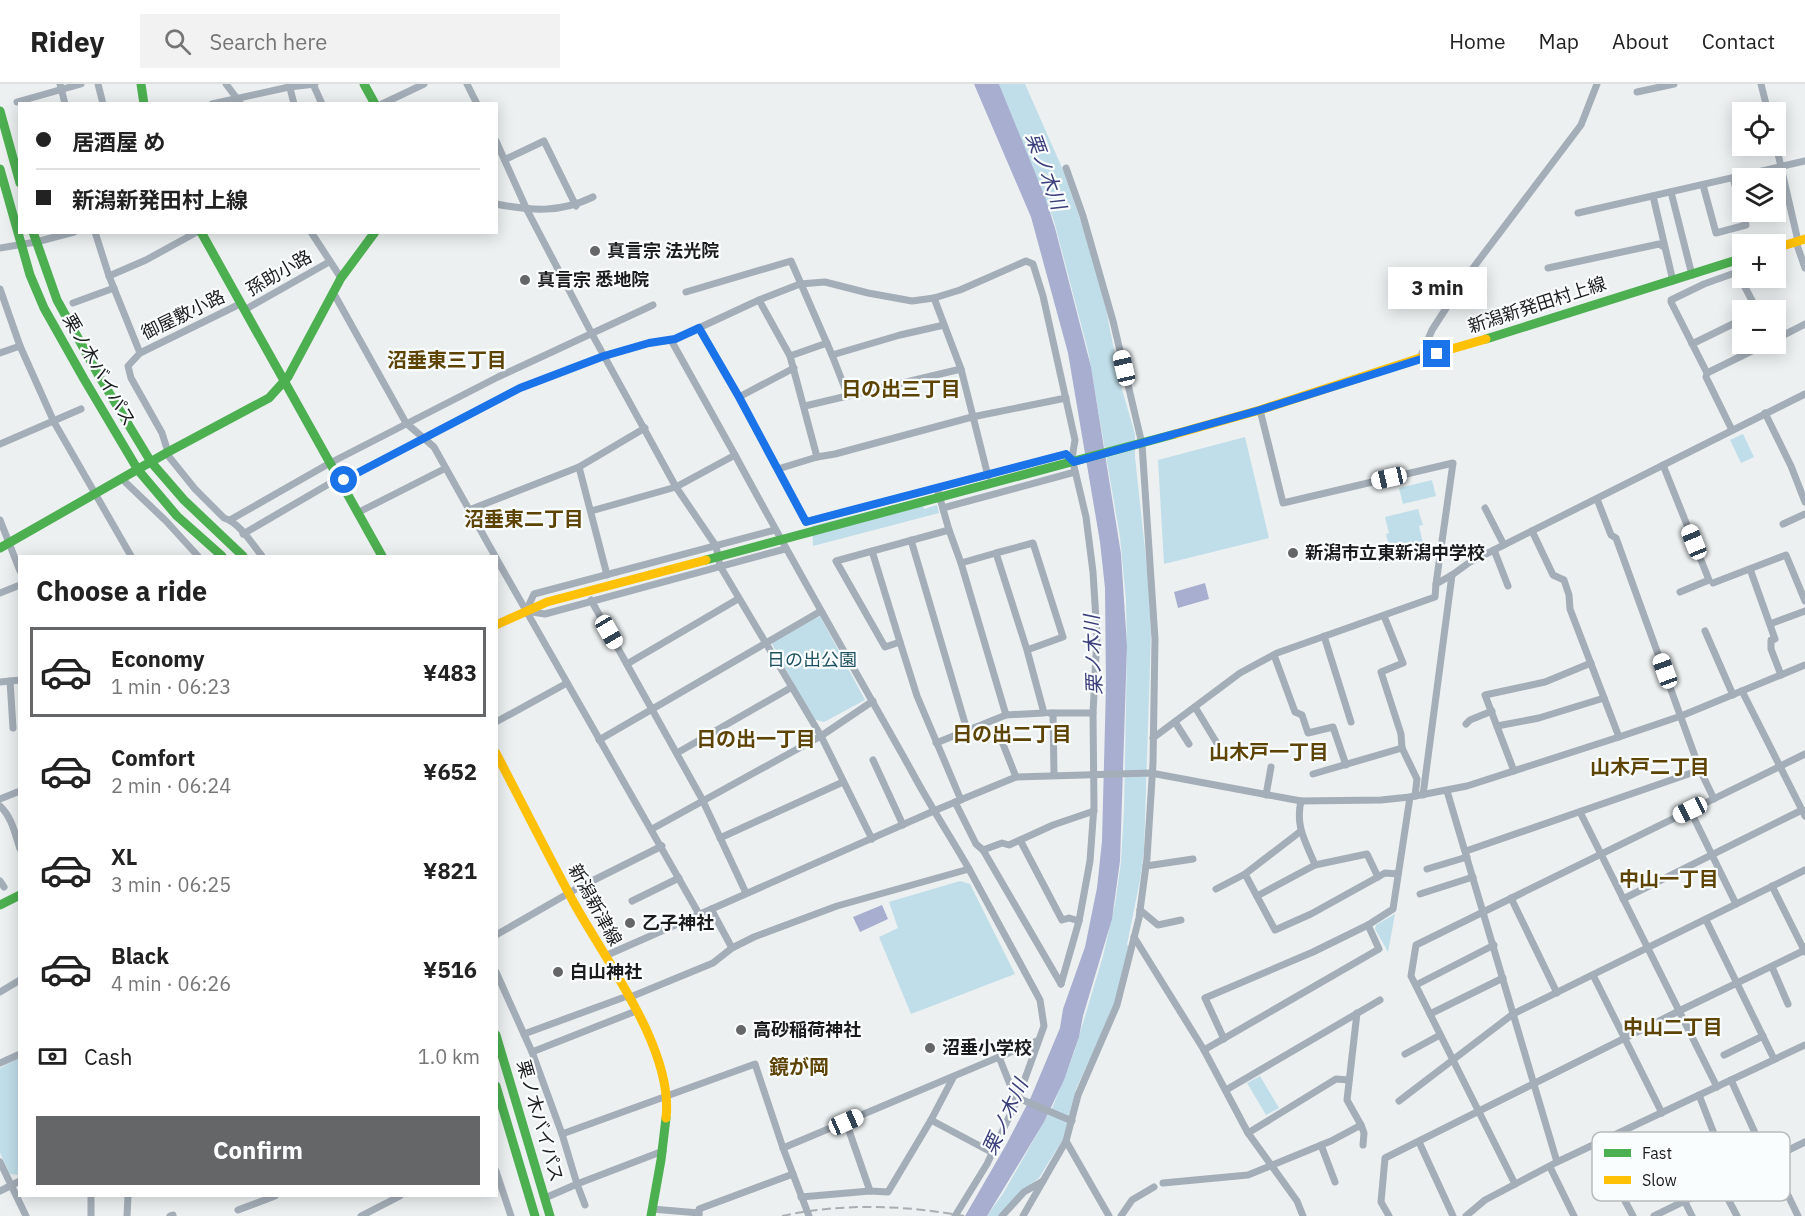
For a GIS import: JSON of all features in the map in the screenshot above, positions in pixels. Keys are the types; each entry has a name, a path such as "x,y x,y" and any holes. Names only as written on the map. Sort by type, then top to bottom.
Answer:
{"main road":[{"path":"141,84 144,102"},
{"path":"364,84 374,102"},
{"path":"0,111 18,176"},
{"name":"栗ノ木バイパス","path":"0,169 18,233"},
{"name":"栗ノ木バイパス","path":"18,234 30,275 44,308 138,470 177,516 221,555"},
{"path":"200,234 381,555"},
{"path":"0,548 167,452 269,399 283,380 288,377 341,278 374,234"},
{"name":"栗ノ木バイパス","path":"34,237 57,300 99,376 151,462 184,500 242,555"},
{"name":"新潟新発田村上線","path":"498,624 547,602 1073,464 1260,410 1732,262"},
{"name":"新潟新津線","path":"498,757 569,893 605,956 625,998 636,1011 650,1042 667,1096 663,1150 651,1213"},
{"path":"0,905 18,896"},
{"name":"栗ノ木バイパス","path":"498,1042 550,1216"},
{"name":"栗ノ木バイパス","path":"498,1093 535,1216"}],"street":[{"path":"17,102 61,87 81,84"},
{"path":"98,84 102,102"},
{"path":"226,84 240,101 289,86 314,84 321,102"},
{"path":"386,102 424,84"},
{"path":"467,84 476,102"},
{"path":"1420,358 1432,330 1467,276 1581,125 1598,84"},
{"path":"1637,92 1674,84"},
{"path":"1761,84 1766,102"},
{"path":"289,86 293,102"},
{"path":"61,87 65,102"},
{"path":"506,159 544,141 576,206"},
{"path":"498,145 527,210 592,334 676,487 716,546 720,566 820,736 872,839"},
{"path":"1779,156 1805,268"},
{"path":"1772,168 1805,161"},
{"path":"1023,1216 1066,1141 1069,1120 1078,1095 1117,1005 1140,910 1146,866 1153,738 1155,639 1138,445 1113,321 1083,216 1066,168"},
{"path":"1578,213 1732,177"},
{"path":"1703,184 1716,233 1746,225 1745,222"},
{"path":"1671,192 1692,275"},
{"path":"1653,196 1672,280"},
{"path":"498,204 527,210 564,209 576,206 593,197"},
{"path":"0,248 21,244 34,237 58,234"},
{"path":"96,234 109,276 140,353 128,366 131,378 162,433 167,452 195,489 224,518 230,520 261,555"},
{"path":"109,276 146,260 195,234"},
{"path":"312,234 341,278"},
{"path":"1548,268 1659,244 1664,247"},
{"path":"686,292 790,261 848,396"},
{"path":"243,534 334,481 340,482 520,388 604,356 649,343 670,340 800,284 825,282 912,301 934,298 960,290 1026,261 1033,264 1043,297 1075,440 1073,464 1086,517 1093,572 1097,636 1093,713 1094,811 1090,861 1079,921 1061,984 983,850 976,844 917,696 872,551"},
{"name":"孫助小路","path":"246,313 246,309 329,262"},
{"path":"1732,274 1671,300 1675,314 1707,373 1706,377 1732,430"},
{"path":"73,303 114,288"},
{"path":"0,289 20,346 54,422 130,555"},
{"path":"333,292 406,423 434,447 444,469 494,555"},
{"path":"934,298 962,369 988,476"},
{"path":"759,300 790,356 817,457"},
{"name":"御屋敷小路","path":"140,353 240,304"},
{"path":"230,520 406,423 498,377 653,305"},
{"path":"1786,334 1805,324"},
{"path":"832,355 944,325"},
{"path":"1692,345 1732,325"},
{"path":"699,328 806,522 1066,454 1073,464"},
{"path":"670,340 785,549 912,773 936,810 1040,1000 1044,1026 1037,1041 1019,1100 993,1153 955,1216"},
{"path":"790,356 826,343"},
{"path":"0,353 20,346"},
{"path":"1707,373 1746,354"},
{"path":"739,397 794,368"},
{"path":"805,406 962,369"},
{"path":"1436,584 1470,562 1805,394"},
{"path":"778,469 972,417 1066,398"},
{"path":"0,444 81,409"},
{"path":"1153,738 1240,674 1274,655 1435,597 1453,463 1282,503 1260,410"},
{"path":"1766,414 1805,502"},
{"path":"469,510 528,485 579,467 645,428"},
{"path":"591,511 676,487 735,455"},
{"path":"944,508 1073,464"},
{"path":"1663,465 1709,580 1680,592"},
{"path":"579,467 607,575"},
{"path":"357,513 444,469"},
{"path":"122,479 197,555"},
{"path":"937,488 1006,715"},
{"path":"1597,499 1611,535 1616,538 1701,770 1714,799"},
{"path":"1485,508 1504,545"},
{"path":"1783,524 1805,514"},
{"path":"0,520 18,565"},
{"path":"526,611 534,594 775,530"},
{"path":"900,642 885,647 836,561 949,530"},
{"path":"1532,531 1553,575 1564,580 1569,595 1570,609 1619,737"},
{"path":"911,540 967,730"},
{"path":"961,563 1033,543 1063,637 1027,650"},
{"path":"526,611 544,614 785,549"},
{"path":"1494,550 1508,586"},
{"path":"996,553 1027,650 1044,713"},
{"path":"1713,583 1786,555 1805,601"},
{"path":"498,561 699,914"},
{"path":"1750,569 1775,639 1771,640 1772,649 1781,675"},
{"path":"1224,1039 1205,999 1313,952 1368,925 1393,909 1398,874 1416,796 1452,575"},
{"path":"0,593 18,586"},
{"path":"627,664 738,599"},
{"path":"591,600 702,799 746,893"},
{"path":"1770,624 1805,610"},
{"path":"599,740 821,611"},
{"path":"1384,616 1403,663 1381,672 1401,734 1402,748 1417,779 1416,796"},
{"path":"1705,631 1733,695"},
{"path":"1324,636 1351,722"},
{"path":"1274,655 1295,712 1302,716 1308,733 1334,728 1346,765"},
{"path":"1514,771 1485,695 1545,682 1591,663"},
{"path":"605,956 1016,777 1151,773 1301,801 1381,800 1416,796 1447,791 1619,737 1681,716 1805,665"},
{"path":"0,682 18,680"},
{"path":"10,681 13,728"},
{"path":"498,721 567,684"},
{"path":"677,753 792,687"},
{"path":"1623,899 1803,813 1742,691"},
{"path":"1497,726 1539,718 1604,698"},
{"path":"652,829 702,799 820,736 873,701"},
{"path":"1195,707 1218,745"},
{"path":"1466,724 1492,711"},
{"path":"1053,713 1054,775"},
{"path":"936,743 1006,715 1093,713"},
{"path":"1175,722 1189,744"},
{"path":"1001,739 1016,777"},
{"path":"1313,774 1402,748"},
{"path":"1515,1184 1412,976 1416,945 1805,754"},
{"path":"873,760 903,825"},
{"path":"1266,795 1271,767"},
{"path":"1427,869 1701,770"},
{"path":"720,838 843,782"},
{"path":"1447,791 1557,1162"},
{"path":"0,799 18,792"},
{"path":"1301,801 1298,815 1301,831 1315,865"},
{"path":"0,806 10,820 18,843"},
{"path":"1690,810 1736,904"},
{"path":"983,850 1002,843 1009,845 1053,825 1094,811"},
{"path":"1580,812 1717,1087"},
{"path":"1215,889 1245,874 1301,831"},
{"path":"1020,840 1062,920 1069,918 1079,921"},
{"path":"498,933 569,893 662,846"},
{"path":"1257,896 1315,865 1367,854 1378,877"},
{"path":"1146,866 1193,859"},
{"path":"524,1034 625,998 713,963 732,948 754,937 837,906 969,869"},
{"path":"1399,1101 1513,1014 1805,870"},
{"path":"1245,874 1275,930 1311,914 1384,873 1398,874"},
{"path":"1420,894 1473,877"},
{"path":"632,901 679,878"},
{"path":"1389,1216 1381,1202 1385,1158 1679,1011 1805,951 1772,886"},
{"path":"1511,898 1557,993"},
{"path":"711,909 732,948"},
{"path":"1140,910 1158,925 1181,920"},
{"path":"1706,920 1774,1059"},
{"path":"1204,1050 1379,949 1368,925"},
{"path":"1134,937 1204,1050 1248,1133 1297,1202 1303,1216"},
{"path":"1416,985 1494,945"},
{"path":"1772,967 1788,1004"},
{"path":"1593,975 1662,1113"},
{"path":"498,976 532,1052 585,1205"},
{"path":"1430,1014 1503,978"},
{"path":"0,992 18,981"},
{"path":"1226,1090 1380,1000"},
{"path":"532,1052 636,1011"},
{"path":"1357,1013 1347,1100 1364,1133 1363,1145"},
{"path":"1405,1054 1440,1035"},
{"path":"1724,1055 1763,1036"},
{"path":"783,1148 1037,1041"},
{"path":"1622,1132 1805,1045"},
{"path":"0,1063 18,1055"},
{"path":"999,1057 1019,1100 1069,1120"},
{"path":"562,1134 755,1064 809,1216"},
{"path":"801,1197 870,1191 888,1192 953,1078"},
{"path":"1248,1133 1336,1079 1349,1080"},
{"path":"1731,1080 1755,1132"},
{"path":"1699,1095 1713,1132"},
{"path":"931,1120 993,1153"},
{"path":"846,1122 870,1191"},
{"path":"1163,1183 1248,1175 1321,1145 1361,1125"},
{"path":"1066,1141 1109,1216"},
{"path":"1419,1142 1453,1216"},
{"path":"1790,1150 1805,1142"},
{"path":"1321,1145 1335,1182"},
{"path":"1467,1216 1485,1200 1592,1146"},
{"path":"545,1198 663,1150"},
{"path":"0,1162 26,1216"},
{"path":"1550,1167 1575,1216"},
{"path":"651,1213 699,1214 699,1209 793,1174"},
{"path":"498,1177 511,1216"},
{"path":"1002,1216 1024,1192 1046,1179"},
{"path":"0,1191 18,1182"},
{"path":"1121,1216 1132,1200 1154,1187"},
{"path":"91,1197 92,1216"},
{"path":"127,1216 128,1197"},
{"path":"238,1210 272,1197"},
{"path":"383,1197 386,1203"},
{"path":"361,1216 398,1197"},
{"path":"1790,1199 1798,1216"},
{"path":"1625,1201 1633,1216"},
{"path":"1729,1201 1737,1216"},
{"path":"1654,1216 1685,1202 1692,1216"}],"green space":[{"path":"999,84 1025,84 1063,170 1089,245 1106,309 1121,386 1135,434 1135,457 1148,577 1151,634 1144,851 1127,945 1129,946 1114,1007 1076,1089 1063,1139 1039,1178 1018,1194 1000,1216 987,1216 1004,1192 1053,1106 1074,1053 1103,956 1115,904 1121,862 1127,654 1126,600 1120,537 1088,351 1054,221"},
{"path":"1743,434 1754,457 1741,463 1730,440"},
{"path":"1245,437 1269,538 1164,564 1158,460"},
{"path":"1432,480 1436,496 1403,504 1399,488"},
{"path":"921,498 924,509 937,505 939,513 813,546 812,526"},
{"path":"1418,509 1423,525 1419,526 1423,543 1390,551 1385,517"},
{"name":"日の出公園","path":"820,616 865,700 824,722 813,719 771,642"},
{"path":"960,881 970,884 1015,974 911,1014 879,937 898,928 889,902"},
{"path":"1395,914 1388,952 1375,929 1376,925"},
{"path":"18,1059 18,1175 10,1174 0,1153 0,1068"},
{"path":"1260,1076 1279,1108 1266,1115 1247,1083"}],"shaded area":[{"path":"974,84 999,84 1045,197 1055,228 1091,367 1121,554 1127,646 1120,861 1112,919 1083,1016 1079,1037 1064,1080 1044,1122 987,1216 965,1216 1031,1097 1060,1028 1063,1009 1085,947 1097,888 1102,841 1106,686 1105,588 1100,542 1068,353 1031,217"},
{"path":"1205,583 1209,599 1178,608 1174,592"},
{"path":"882,905 888,919 860,932 853,917"}],"railway":[{"path":"782,1216 850,1207 896,1208 964,1216"}],"traffic: fast":[{"path":"141,84 144,102"},
{"path":"364,84 374,102"},
{"path":"0,111 18,176"},
{"path":"0,169 18,233"},
{"path":"18,234 30,275 44,308 138,470 177,516 221,555"},
{"path":"34,234 57,300 99,376 151,462 184,500 242,555"},
{"path":"202,234 381,555"},
{"path":"0,548 168,452 269,398 288,377 341,278 374,234"},
{"path":"1486,339 1732,261"},
{"path":"706,560 1175,434"},
{"path":"0,905 18,896"},
{"path":"498,1042 550,1216"},
{"path":"498,1093 535,1216"},
{"path":"651,1216 666,1118"}],"traffic: slow":[{"path":"1786,245 1805,239"},
{"path":"1175,434 1260,410 1486,339"},
{"path":"498,624 547,602 706,560"},
{"path":"498,757 574,903 649,1035 660,1064 666,1092 666,1118"}],"place":[{"name":"真言宗 法光院","path":"595,251"},
{"name":"真言宗 悉地院","path":"525,280"},
{"name":"新潟市立東新潟中学校","path":"1293,553"},
{"name":"乙子神社","path":"630,923"},
{"name":"白山神社","path":"558,972"},
{"name":"高砂稲荷神社","path":"741,1030"},
{"name":"沼垂小学校","path":"930,1048"}],"district":[{"name":"沼垂東三丁目","path":"447,360"},
{"name":"日の出三丁目","path":"901,389"},
{"name":"沼垂東二丁目","path":"524,519"},
{"name":"日の出二丁目","path":"1012,734"},
{"name":"日の出一丁目","path":"756,739"},
{"name":"山木戸一丁目","path":"1269,752"},
{"name":"山木戸二丁目","path":"1650,767"},
{"name":"中山一丁目","path":"1669,879"},
{"name":"中山二丁目","path":"1673,1027"},
{"name":"鏡が岡","path":"799,1067"}],"route":[{"path":"344,480 520,388 604,356 649,343 675,339 699,328 806,522 1066,454 1074,462 1142,444 1260,410 1437,354"}],"water label":[{"name":"栗ノ木川","path":"1046,171"},
{"name":"栗ノ木川","path":"1093,655"},
{"name":"栗ノ木川","path":"1005,1117"}]}
